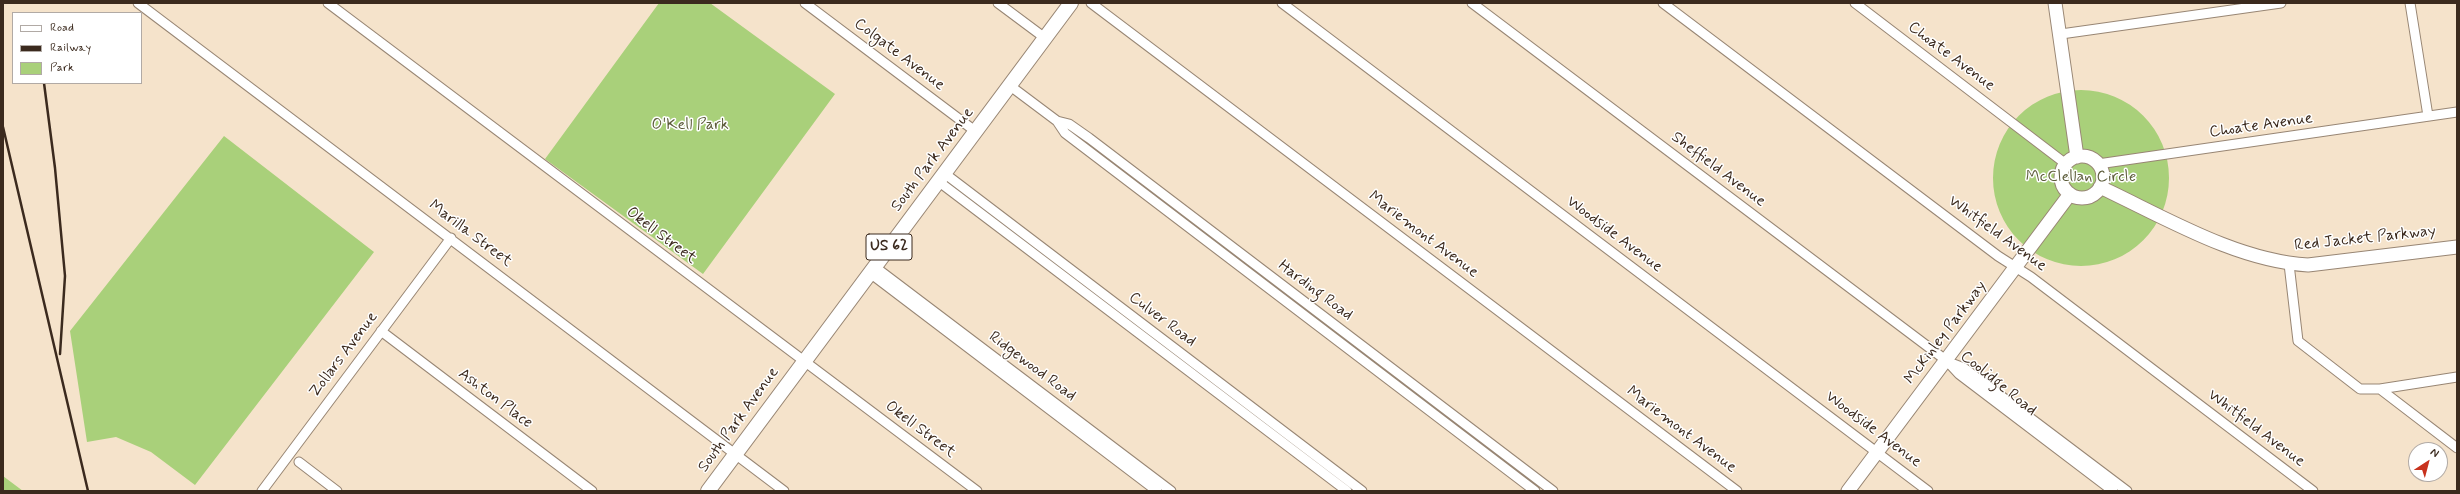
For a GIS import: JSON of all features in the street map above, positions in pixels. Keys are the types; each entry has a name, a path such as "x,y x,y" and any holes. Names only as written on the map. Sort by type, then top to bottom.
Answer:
{"main road":[{"name":"South Park Avenue","path":"708,491 803,361 1071,3"}],"street":[{"name":"Marilla Street","path":"138,3 784,491"},
{"name":"Okell Street","path":"328,3 976,491"},
{"name":"Colgate Avenue","path":"805,3 975,131"},
{"path":"998,3 1044,38"},
{"name":"Mariemont Avenue","path":"1091,3 1737,491"},
{"name":"Woodside Avenue","path":"1282,3 1928,491"},
{"name":"Sheffield Avenue","path":"1472,3 1946,361"},
{"name":"Whitfield Avenue","path":"1663,3 2015,267 2031,277 2313,491"},
{"name":"Choate Avenue","path":"1855,3 2071,160"},
{"path":"2056,3 2061,34 2071,160 2062,173 2061,180 2070,194 2077,197 2088,197 2100,187 2102,174 2098,164 2090,158 2071,160"},
{"path":"2061,34 2282,3"},
{"path":"2410,3 2428,116"},
{"name":"Harding Road","path":"1009,85 1057,121 1065,133 1256,280 1535,491"},
{"name":"Choate Avenue","path":"2098,164 2457,112"},
{"name":"Harding Road","path":"1057,121 1069,124 1553,491"},
{"name":"Culver Road","path":"941,177 1347,491"},
{"name":"Culver Road","path":"941,177 1362,491"},
{"name":"Red Jacket Parkway","path":"2100,187 2238,251 2289,264 2308,265 2457,247"},
{"name":"McKinley Parkway","path":"1848,491 2070,194"},
{"path":"1177,219 1184,210"},
{"name":"Zollars Avenue","path":"262,491 451,238"},
{"path":"2289,264 2298,341 2360,389 2380,390 2457,377"},
{"name":"Ridgewood Road","path":"872,270 1087,432 1171,491"},
{"path":"1256,280 1263,270"},
{"path":"1331,337 1338,328"},
{"name":"Ashton Place","path":"381,331 592,491"},
{"name":"Coolidge Road","path":"1946,361 1964,368 2066,450 2112,491"},
{"path":"1409,396 1416,387"},
{"path":"2380,390 2457,448"},
{"name":"Ridgewood Road","path":"1087,432 1157,491"},
{"path":"1489,456 1495,447"},
{"name":"Coolidge Road","path":"2066,450 2126,491"},
{"path":"299,462 337,491"}],"green space":[{"name":"O'Kell Park","path":"659,3 710,3 835,94 703,274 545,159"},
{"name":"McClellan Circle","path":"2081,90 2098,92 2115,97 2137,110 2149,122 2162,144 2167,161 2169,178 2167,195 2162,212 2149,234 2137,246 2115,259 2098,264 2081,266 2064,264 2047,259 2025,246 2013,234 2000,212 1995,195 1993,178 1995,161 2000,144 2013,122 2025,110 2047,97 2064,92"},
{"path":"224,136 374,252 195,485 151,452 116,437 87,442 70,331"},
{"path":"3,476 23,491 3,491"}],"railway":[{"path":"44,84 55,168 65,276 60,354"},
{"path":"3,127 88,491"}]}
